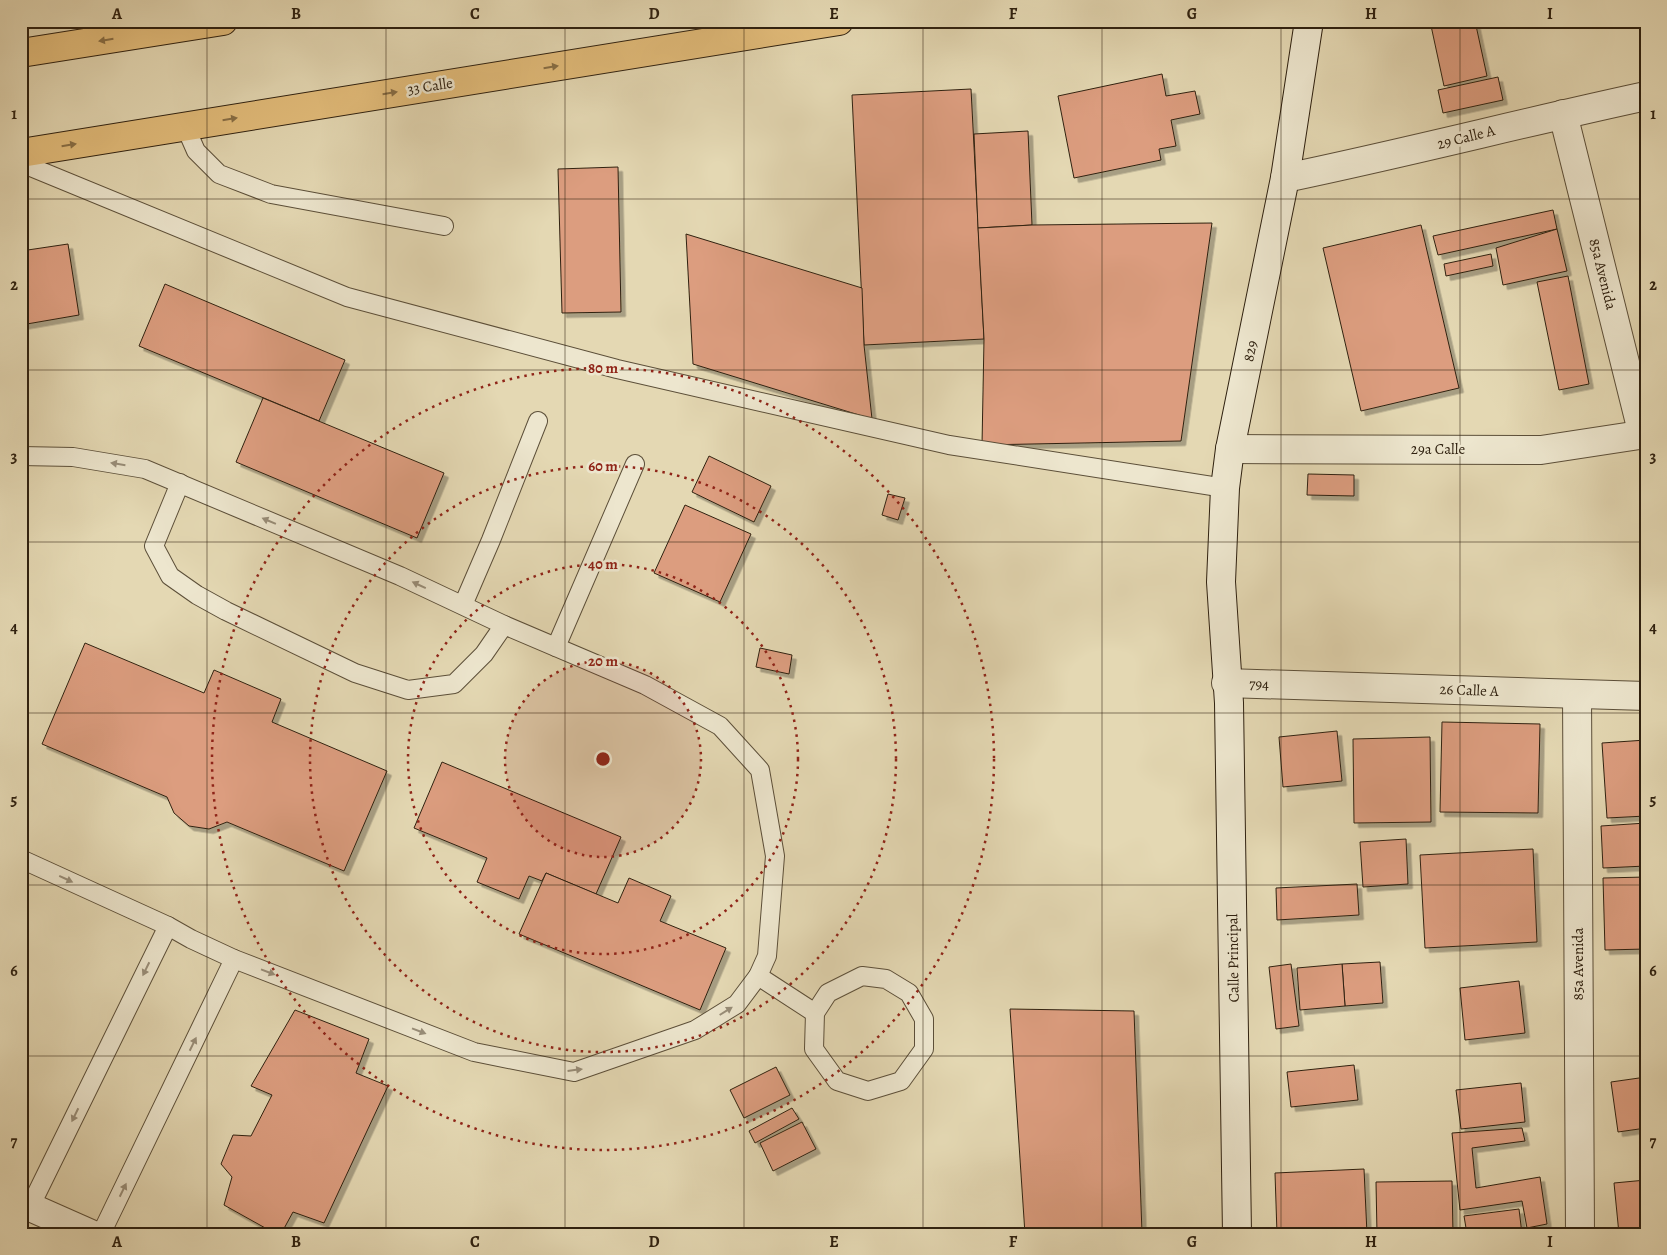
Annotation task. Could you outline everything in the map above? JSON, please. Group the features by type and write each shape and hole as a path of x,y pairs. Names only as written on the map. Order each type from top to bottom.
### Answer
{"main road":[{"path":"21,53 223,21"},
{"name":"33 Calle","path":"21,153 839,21"}],"street":[{"name":"829","path":"1226,683 1221,582 1230,449 1285,178 1309,21"},
{"name":"29 Calle A","path":"1285,178 1646,96"},
{"name":"85a Avenida","path":"1563,114 1644,435"},
{"name":"29a Calle","path":"1230,449 1541,450 1644,435"},
{"name":"794","path":"1226,683 1292,685"},
{"name":"Calle Principal","path":"1226,683 1229,713 1237,1234"},
{"name":"26 Calle A","path":"1292,685 1646,696"},
{"name":"85a Avenida","path":"1577,694 1580,1234"},
{"path":"26,1205 91,1234"}],"lane":[{"path":"185,126 196,151 219,174 228,178 271,194 444,226"},
{"path":"21,163 347,297 617,368 949,445 1226,488"},
{"path":"463,605 492,540 538,421"},
{"path":"21,456 73,457 145,469 382,569 556,648 645,685 720,726 760,770 775,856 768,956 758,976 737,1004 695,1030 574,1072 474,1052 234,959 168,926 21,859"},
{"path":"556,648 635,464"},
{"path":"180,483 154,546 170,576 226,611 355,673 408,690 454,684 484,654 504,625"},
{"path":"26,1205 168,926"},
{"path":"102,1234 234,959"},
{"path":"758,976 815,1012"},
{"path":"862,976 886,979 909,992 924,1019 924,1049 901,1081 868,1091 837,1081 814,1048 815,1012 828,993 862,976"}],"building":[{"path":"1430,21 1475,21 1487,76 1444,86"},
{"path":"1162,74 1166,96 1195,91 1200,114 1171,120 1176,146 1159,149 1161,160 1074,178 1058,96"},
{"path":"1498,77 1503,100 1443,113 1438,90"},
{"path":"971,89 984,339 864,345 852,95"},
{"path":"1028,131 1032,225 978,228 974,134"},
{"path":"618,167 621,312 562,313 558,169"},
{"path":"1553,210 1557,229 1438,255 1433,236"},
{"path":"1212,223 1181,441 982,445 984,339 978,228 1032,225"},
{"path":"1421,225 1459,388 1361,411 1323,248"},
{"path":"1557,229 1567,271 1503,285 1496,248"},
{"path":"686,234 862,288 864,345 872,419 693,364"},
{"path":"68,244 79,315 21,325 21,251"},
{"path":"1491,254 1493,266 1446,276 1444,264"},
{"path":"1646,258 1646,286 1640,259"},
{"path":"1568,276 1589,384 1559,390 1537,282"},
{"path":"165,284 345,360 319,421 139,346"},
{"path":"263,398 444,473 417,538 236,462"},
{"path":"709,456 771,486 754,522 692,492"},
{"path":"1308,474 1354,475 1354,496 1307,495"},
{"path":"888,494 905,498 898,520 882,515"},
{"path":"685,505 751,534 720,602 654,573"},
{"path":"85,643 204,693 214,670 281,699 272,722 387,771 344,871 227,822 209,829 189,826 174,813 167,797 42,744"},
{"path":"760,648 792,655 789,674 756,667"},
{"path":"1442,722 1540,724 1538,813 1440,812"},
{"path":"1337,731 1342,781 1283,787 1279,737"},
{"path":"1430,737 1431,822 1354,823 1353,739"},
{"path":"1646,740 1646,816 1607,818 1602,743"},
{"path":"442,762 621,837 596,894 546,873 542,881 529,876 519,899 477,882 487,858 414,828"},
{"path":"1646,823 1646,866 1603,868 1601,826"},
{"path":"1406,839 1408,884 1363,887 1360,842"},
{"path":"1533,849 1537,942 1425,948 1420,855"},
{"path":"546,873 618,903 629,878 671,896 660,921 726,948 700,1010 519,934"},
{"path":"1646,877 1646,949 1605,950 1603,878"},
{"path":"1357,884 1359,915 1277,920 1276,888"},
{"path":"1380,962 1383,1003 1345,1006 1342,964"},
{"path":"1291,964 1299,1026 1276,1029 1269,967"},
{"path":"1342,964 1345,1006 1300,1010 1297,968"},
{"path":"1519,981 1525,1033 1465,1040 1460,988"},
{"path":"1010,1009 1134,1011 1142,1233 1025,1234"},
{"path":"295,1010 369,1039 356,1073 388,1086 324,1223 293,1212 281,1234 276,1234 224,1205 232,1177 221,1164 233,1135 251,1136 272,1095 251,1086"},
{"path":"1354,1065 1358,1100 1291,1107 1287,1072"},
{"path":"776,1067 790,1095 744,1118 730,1090"},
{"path":"1646,1077 1646,1128 1618,1132 1611,1082"},
{"path":"1521,1083 1525,1122 1461,1129 1456,1090"},
{"path":"792,1108 799,1119 755,1143 749,1131"},
{"path":"802,1122 816,1149 773,1171 760,1143"},
{"path":"1522,1128 1525,1141 1472,1148 1476,1188 1540,1177 1547,1224 1527,1228 1522,1201 1460,1210 1452,1133"},
{"path":"1364,1169 1367,1234 1277,1234 1275,1173"},
{"path":"1646,1180 1646,1234 1619,1234 1614,1183"},
{"path":"1452,1181 1453,1234 1377,1234 1376,1182"},
{"path":"1519,1209 1522,1234 1467,1234 1464,1216"}]}
